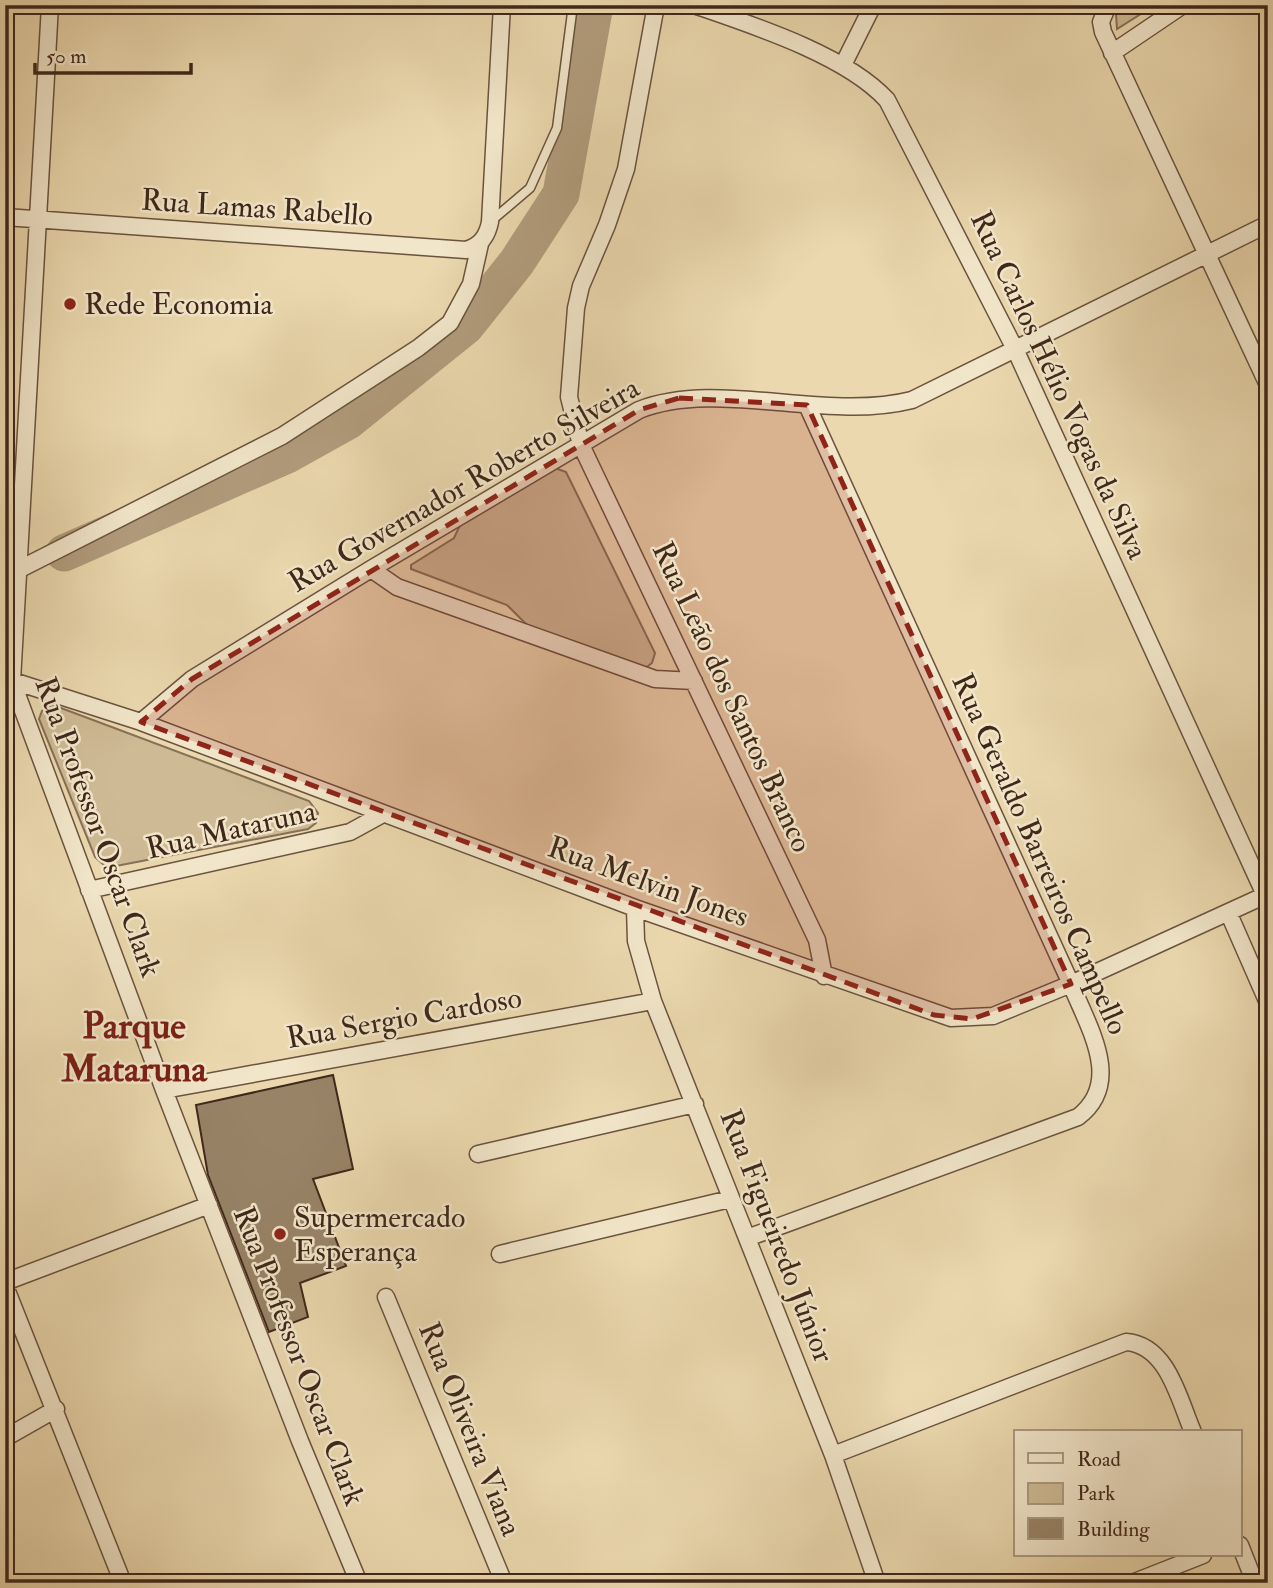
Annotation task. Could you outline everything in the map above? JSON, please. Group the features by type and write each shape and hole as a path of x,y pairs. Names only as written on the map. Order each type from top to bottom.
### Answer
{"street":[{"name":"Rua Professor Oscar Clark","path":"50,5 19,570 9,680 300,1441 359,1583"},
{"path":"19,570 282,436 418,348 450,323 471,284 480,244 490,222 502,5"},
{"name":"Rua Leão dos Santos Branco","path":"656,5 626,169 607,225 581,286 576,308 569,397 581,445 817,940 824,976"},
{"name":"Rua Carlos Hélio Vogas da Silva","path":"694,5 738,12 843,65 865,79 887,100 1015,349 1266,895"},
{"path":"843,65 873,5"},
{"path":"1108,5 1101,22 1112,53 1268,385"},
{"path":"1112,53 1183,5"},
{"name":"Rua Lamas Rabello","path":"5,217 466,250 480,244"},
{"name":"Rua Governador Roberto Silveira","path":"141,722 192,679 370,569 639,410 679,398 886,407 912,400 1268,224"},
{"name":"Rua Geraldo Barreiros Campello","path":"747,1238 1077,1117 1090,1108 1097,1096 1101,1077 1100,1055 1071,984 807,405"},
{"path":"370,569 397,587 655,679 694,681"},
{"name":"Rua Melvin Jones","path":"9,680 141,722 381,815 934,1015 972,1019 993,1016 1229,914 1266,895"},
{"name":"Rua Mataruna","path":"89,890 350,832 381,815"},
{"name":"Rua Figueiredo Júnior","path":"635,908 636,942 653,1001 833,1455 877,1583"},
{"path":"1229,914 1268,1003"},
{"name":"Rua Sergio Cardoso","path":"164,1090 653,1001"},
{"path":"478,1154 695,1104"},
{"path":"500,1254 730,1199"},
{"path":"123,1583 5,1284 209,1205"},
{"name":"Rua Oliveira Viana","path":"386,1297 504,1583"},
{"path":"833,1455 1126,1342 1145,1346 1156,1354 1167,1371 1192,1430"},
{"path":"5,1438 56,1409"},
{"path":"1242,1550 1255,1583"},
{"path":"1132,1583 1200,1556"}],"lane":[{"path":"490,222 530,188 557,128 573,5"}],"highlighted area":[{"path":"679,398 807,405 1071,984 972,1019 934,1015 141,722 192,679 639,410"}],"green space":[{"path":"1121,5 1155,5 1117,29 1116,14"},
{"path":"555,468 566,472 655,653 652,663 644,669 528,626 507,605 411,569 411,565 454,538 461,523"},
{"path":"53,705 309,801 318,813 316,823 308,829 116,866 104,865 95,857 39,719 42,711"}],"building":[{"name":"Supermercado Esperança","path":"333,1075 353,1169 313,1179 346,1266 300,1283 308,1317 269,1332 208,1175 196,1105"}],"waterway":[{"path":"64,553 287,455 348,421 466,326 517,262 561,194 595,5"}],"place":[{"name":"Rede Economia","path":"70,304"},
{"name":"Supermercado Esperança","path":"280,1234"}],"district":[{"name":"Parque Mataruna","path":"134,1048"}]}
